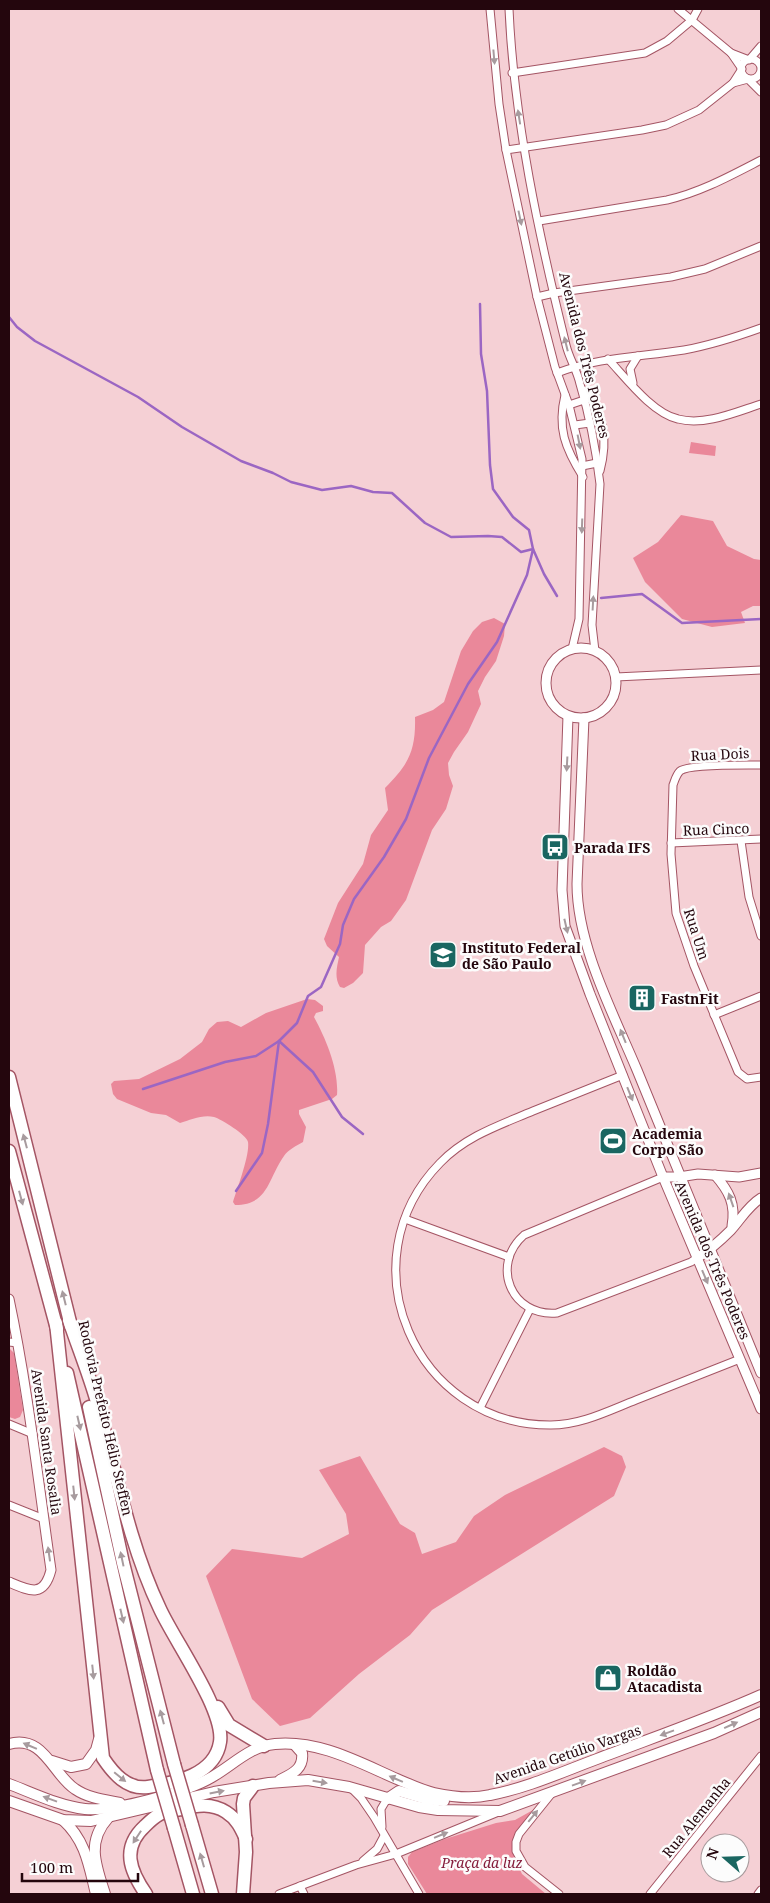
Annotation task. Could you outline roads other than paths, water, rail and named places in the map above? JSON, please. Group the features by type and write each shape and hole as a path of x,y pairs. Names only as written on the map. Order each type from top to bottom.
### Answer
{"highway":[{"name":"Rodovia Prefeito Hélio Steffen","path":"9,1078 69,1320 108,1487 123,1563 174,1764 212,1894"},
{"name":"Rodovia Prefeito Hélio Steffen","path":"9,1151 56,1323 157,1770 193,1894"},
{"path":"56,1323 103,1758 118,1777 128,1783 146,1787 196,1775 212,1760 221,1739 217,1718 207,1694 160,1608 131,1533 96,1401 69,1320"},
{"path":"196,1674 229,1725 264,1746"},
{"path":"242,1894 246,1839 243,1804 244,1798 253,1786"},
{"path":"146,1894 136,1881 132,1870 129,1858 130,1849 134,1837 158,1814 197,1805 211,1805 235,1818 246,1839"}],"main road":[{"path":"740,1705 761,1686"},
{"name":"Avenida Getúlio Vargas","path":"264,1746 294,1744 316,1746 416,1788 434,1793 476,1797 536,1782 740,1705 761,1695"},
{"path":"9,1802 63,1820 91,1821 237,1788 308,1780 349,1787 404,1804 438,1810 500,1811 714,1732 760,1713"},
{"path":"48,1759 72,1768 86,1764 96,1750 100,1735"},
{"path":"9,1744 23,1743 41,1751 73,1788 82,1793 126,1805"},
{"path":"275,1783 298,1770 301,1764 302,1753 294,1744"},
{"path":"9,1784 76,1808 93,1810 126,1805 187,1790 214,1776 245,1755 264,1746"},
{"path":"387,1799 399,1791 426,1799 461,1803 476,1797"},
{"path":"105,1894 94,1854 94,1846 95,1837 108,1818"},
{"path":"63,1820 74,1830 85,1851 96,1894"}],"street":[{"name":"Avenida dos Três Poderes","path":"490,9 499,104 506,150 537,297 557,373 575,426 582,466 579,619 572,649"},
{"name":"Avenida dos Três Poderes","path":"509,9 512,73 524,147 566,347 581,388 598,463 592,625 595,651"},
{"path":"678,9 731,53 742,69 742,73 761,92"},
{"path":"512,73 645,53 668,41 692,20 698,9"},
{"path":"506,150 642,130 666,124 699,110 733,83 744,63 761,46"},
{"path":"731,53 759,63 761,71 758,77 733,83"},
{"path":"539,221 688,195 761,160"},
{"path":"537,297 670,277 705,269 761,246"},
{"path":"557,373 574,366 608,359 705,346 761,328"},
{"path":"634,386 630,372 638,356"},
{"path":"608,359 657,408 678,419 702,420 761,404"},
{"path":"581,388 597,407 602,426 604,446 599,476"},
{"path":"565,395 561,412 564,441 571,458 583,478"},
{"path":"569,404 584,400"},
{"path":"575,426 590,423"},
{"path":"582,466 598,463"},
{"path":"584,648 595,651 608,662 616,677 616,688 612,700 605,709 595,715 584,718 568,716 552,702 546,681 549,670 554,661 572,649 584,648"},
{"path":"616,677 761,670"},
{"name":"Avenida dos Três Poderes","path":"568,716 563,910 571,944 663,1177 761,1409"},
{"name":"Avenida dos Três Poderes","path":"584,718 577,884 580,919 591,957 761,1372"},
{"name":"Rua Dois","path":"680,771 685,768 697,767 761,765"},
{"name":"Rua Um","path":"680,771 673,785 671,843 673,891 679,927 738,1072 747,1079 761,1077"},
{"name":"Rua Cinco","path":"671,843 741,842 761,839"},
{"path":"741,842 749,897 761,936"},
{"path":"714,1015 761,996"},
{"path":"623,1075 481,1133 463,1143 448,1155 430,1174 415,1196 405,1220 398,1245 396,1270 398,1297 404,1322 416,1347 431,1370 451,1389 480,1408 498,1416 525,1423 553,1425 580,1422 740,1359"},
{"path":"761,1173 738,1177 698,1174 663,1177 530,1232 519,1240 509,1257 507,1270 512,1290 519,1301 530,1309 550,1314 563,1312 691,1262 711,1249 741,1216 761,1198"},
{"path":"714,1175 727,1190 732,1200 734,1215 732,1228"},
{"path":"405,1220 509,1257"},
{"name":"Avenida Santa Rosalia","path":"9,1299 13,1342 33,1434 52,1570 44,1587 34,1591 9,1582"},
{"path":"480,1408 530,1309"},
{"path":"9,1424 33,1434"},
{"path":"9,1505 44,1519"},
{"name":"Rua Alemanha","path":"650,1894 761,1756"},
{"path":"349,1787 366,1804 419,1894"},
{"path":"553,1792 519,1834 516,1842 516,1851 525,1867 558,1894"},
{"path":"356,1866 378,1849 384,1836 381,1809 387,1799"},
{"path":"279,1894 356,1866 396,1854 500,1811"},
{"path":"300,1886 304,1894"},
{"path":"758,1894 761,1890"}],"waterway":[{"path":"9,317 17,327 35,341 138,397 182,427 241,461 291,482 322,490 351,486 373,492 392,493 425,523 451,537 502,537 521,552 533,549 529,530 513,517 493,489 490,465 487,391 481,354 480,304"},
{"path":"143,1089 225,1062 256,1056 279,1041 297,1023 308,996 321,987 340,944 343,925 354,899 384,857 406,819 429,758 468,684 497,642 527,575 533,549 544,574 557,596"},
{"path":"601,598 642,594 682,623 761,619"},
{"path":"279,1041 313,1072 342,1117 363,1134"},
{"path":"236,1191 262,1153 268,1124 279,1041"}],"place":[{"name":"Parada IFS","path":"555,847"},
{"name":"Instituto Federal de São Paulo","path":"443,955"},
{"name":"FastnFit","path":"642,998"},
{"name":"Academia Corpo São","path":"613,1141"},
{"name":"Roldão Atacadista","path":"608,1678"}],"park label":[{"name":"Praça da luz","path":"482,1862"}]}
